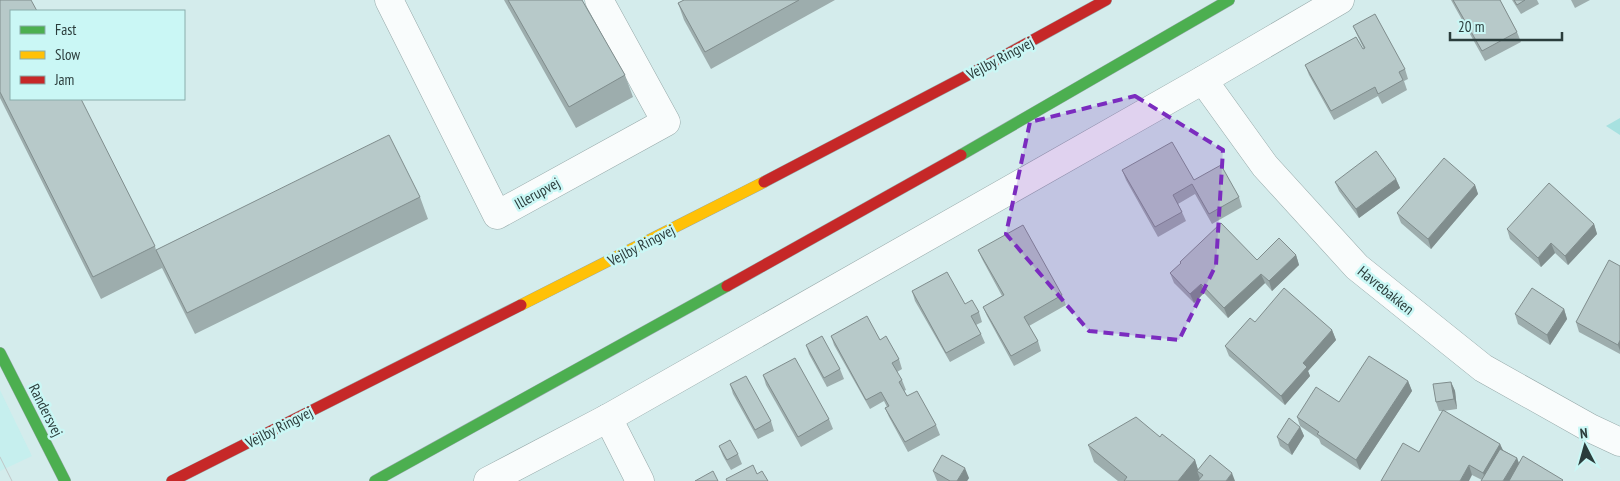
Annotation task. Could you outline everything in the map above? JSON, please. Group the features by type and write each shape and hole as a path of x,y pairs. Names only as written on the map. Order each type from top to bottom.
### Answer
{"main road":[{"name":"Vejlby Ringvej","path":"172,481 760,186 1032,42 1106,0"},
{"path":"375,481 906,188 1228,0"},
{"name":"Randersvej","path":"0,354 65,481"}],"street":[{"name":"Illerupvej","path":"389,0 497,215 666,122 600,0"},
{"path":"488,481 608,418 1204,80 1340,0"},
{"name":"Havrebakken","path":"1204,80 1265,166 1356,266 1483,368 1590,428 1620,442"},
{"path":"608,418 640,481"}],"highlighted area":[{"path":"1135,96 1223,150 1216,265 1179,340 1089,331 1006,234 1030,122"}],"shaded area":[{"path":"1620,118 1620,135 1606,126"},
{"path":"0,390 32,456 0,471"}],"building":[{"path":"0,0 31,0 36,10 10,10 10,100 82,100 155,246 93,277 0,92"},
{"path":"508,0 582,0 625,75 569,107"},
{"path":"684,0 799,0 705,52 678,3"},
{"path":"1453,0 1500,0 1517,32 1482,51"},
{"path":"1514,0 1525,0 1517,5"},
{"path":"1375,14 1405,69 1399,72 1403,80 1378,94 1375,87 1331,111 1305,65 1356,37 1363,49 1365,48 1353,26"},
{"path":"389,135 420,197 187,313 156,250"},
{"path":"1172,142 1194,180 1221,165 1239,197 1209,214 1192,184 1173,195 1182,212 1155,227 1122,170"},
{"path":"1376,151 1396,179 1356,209 1335,182"},
{"path":"1444,158 1475,185 1428,239 1397,213"},
{"path":"1549,183 1594,224 1565,256 1551,243 1538,258 1507,229"},
{"path":"1221,223 1257,260 1279,238 1296,255 1269,281 1261,274 1224,308 1201,284 1190,294 1170,273"},
{"path":"1023,225 1062,295 1024,317 1038,341 1011,356 983,307 1004,295 978,250"},
{"path":"1609,260 1620,266 1620,340 1618,345 1576,322"},
{"path":"947,272 965,304 972,300 979,312 971,316 981,334 946,353 912,291"},
{"path":"1284,288 1332,330 1303,363 1307,367 1281,396 1225,346 1250,318 1255,322"},
{"path":"1532,288 1564,309 1547,335 1515,314"},
{"path":"867,316 880,340 886,336 899,359 892,363 902,380 899,382 907,396 917,391 936,425 905,442 885,408 889,406 881,392 866,400 831,336"},
{"path":"822,336 840,369 824,378 806,345"},
{"path":"1369,356 1408,381 1356,460 1317,434 1319,432 1297,417 1316,387 1339,402"},
{"path":"795,358 829,419 798,437 763,375"},
{"path":"746,376 771,421 755,430 730,384"},
{"path":"1451,382 1454,399 1436,402 1433,384"},
{"path":"1443,410 1500,444 1483,473 1469,465 1460,481 1381,481 1403,443 1419,452"},
{"path":"1136,417 1160,437 1162,434 1195,460 1178,481 1124,481 1127,477 1088,445"},
{"path":"1289,418 1300,427 1288,445 1277,437"},
{"path":"730,440 738,454 727,460 719,446"},
{"path":"1500,449 1517,458 1503,481 1481,481"},
{"path":"942,455 965,468 957,481 950,481 933,471"},
{"path":"1210,455 1232,473 1226,481 1198,481 1203,475 1197,471"},
{"path":"1523,456 1563,480 1509,481"},
{"path":"753,465 757,474 762,471 768,481 727,481 726,479"},
{"path":"713,471 718,481 695,481"}],"tram line":[{"path":"0,457 12,481"}],"traffic: fast":[{"path":"961,155 1229,0"},
{"path":"375,481 727,286"},
{"path":"0,353 65,481"}],"traffic: slow":[{"path":"521,305 764,182"}],"traffic: jam":[{"path":"764,182 991,63 1106,0"},
{"path":"727,286 961,155"},
{"path":"172,481 521,305"}]}
